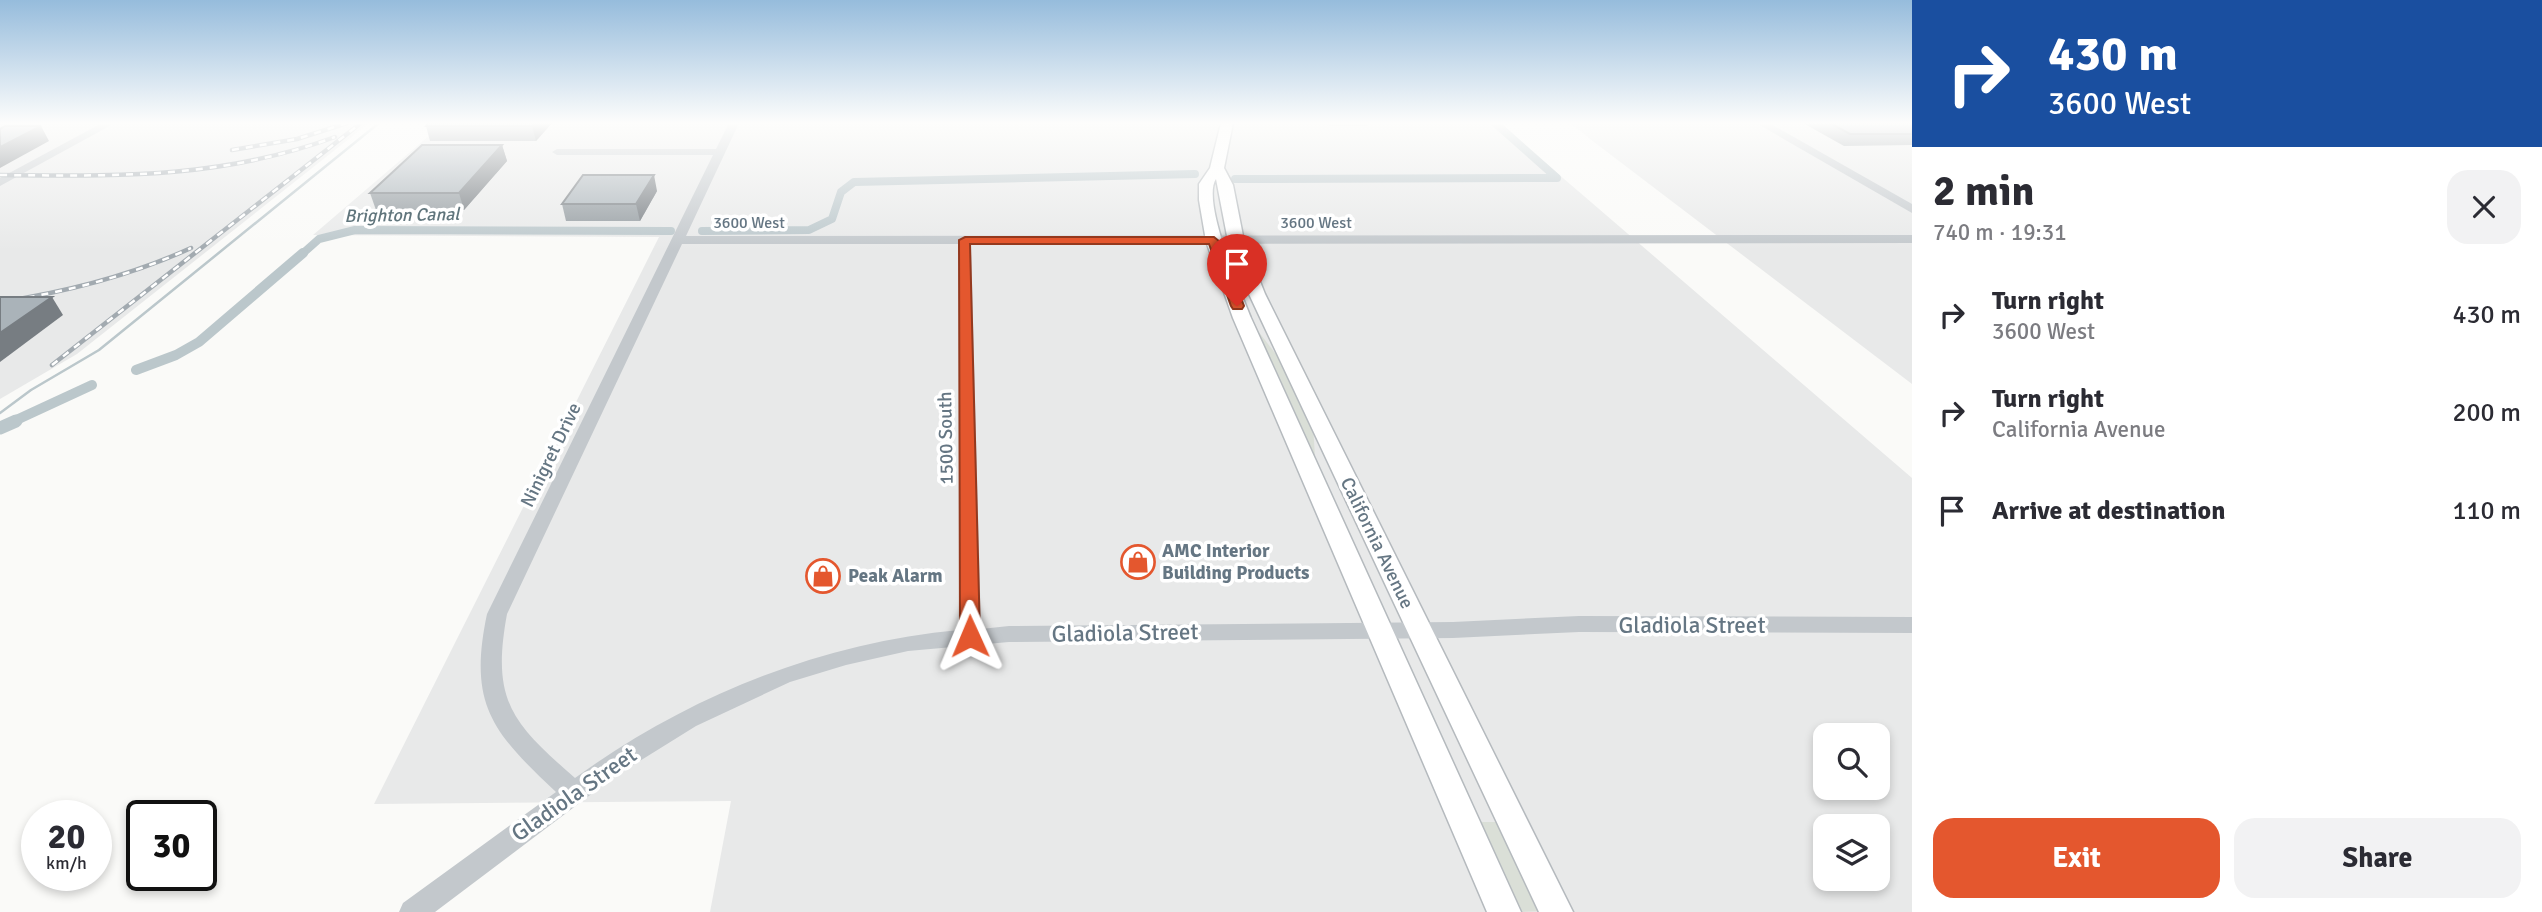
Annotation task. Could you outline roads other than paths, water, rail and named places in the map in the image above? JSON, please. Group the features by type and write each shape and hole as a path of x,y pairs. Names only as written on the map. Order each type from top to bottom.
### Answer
{"main road":[{"name":"California Avenue","path":"1217,168 1206,187 1214,241 1242,318 1504,912"},
{"name":"California Avenue","path":"1217,168 1226,185 1236,241 1268,318 1556,912"},
{"path":"1242,318 1268,318"},
{"path":"1309,468 1341,468"}],"street":[{"path":"0,183 32,166"},
{"name":"Ninigret Drive","path":"573,792 506,726 492,693 488,674 489,652 498,614 714,166"},
{"path":"1836,166 1912,209"},
{"name":"3600 West","path":"678,240 1912,239"},
{"name":"1500 South","path":"965,240 970,636"},
{"name":"Gladiola Street","path":"413,912 573,792 664,732 765,683 877,649 970,636 1381,631 1579,624 1912,625"}],"waterway":[{"path":"0,413 31,390 99,350 327,166"},
{"name":"Brighton Canal","path":"1235,179 1557,178 1543,166"},
{"name":"Brighton Canal","path":"702,231 809,230 832,219 841,192 854,182 1195,174"},
{"name":"Brighton Canal","path":"301,255 319,239 355,230 671,231"},
{"name":"Brighton Canal","path":"136,370 176,355 199,342 303,253"},
{"name":"Brighton Canal","path":"12,422 92,385"},
{"name":"Brighton Canal","path":"0,428 16,421"}],"railway":[{"path":"0,175 128,174 224,166"},
{"path":"52,365 307,166"},
{"path":"0,302 97,282 145,267 191,248"}],"place":[{"name":"AMC Interior Building Products","path":"1138,562"},
{"name":"Peak Alarm","path":"823,576"}]}
